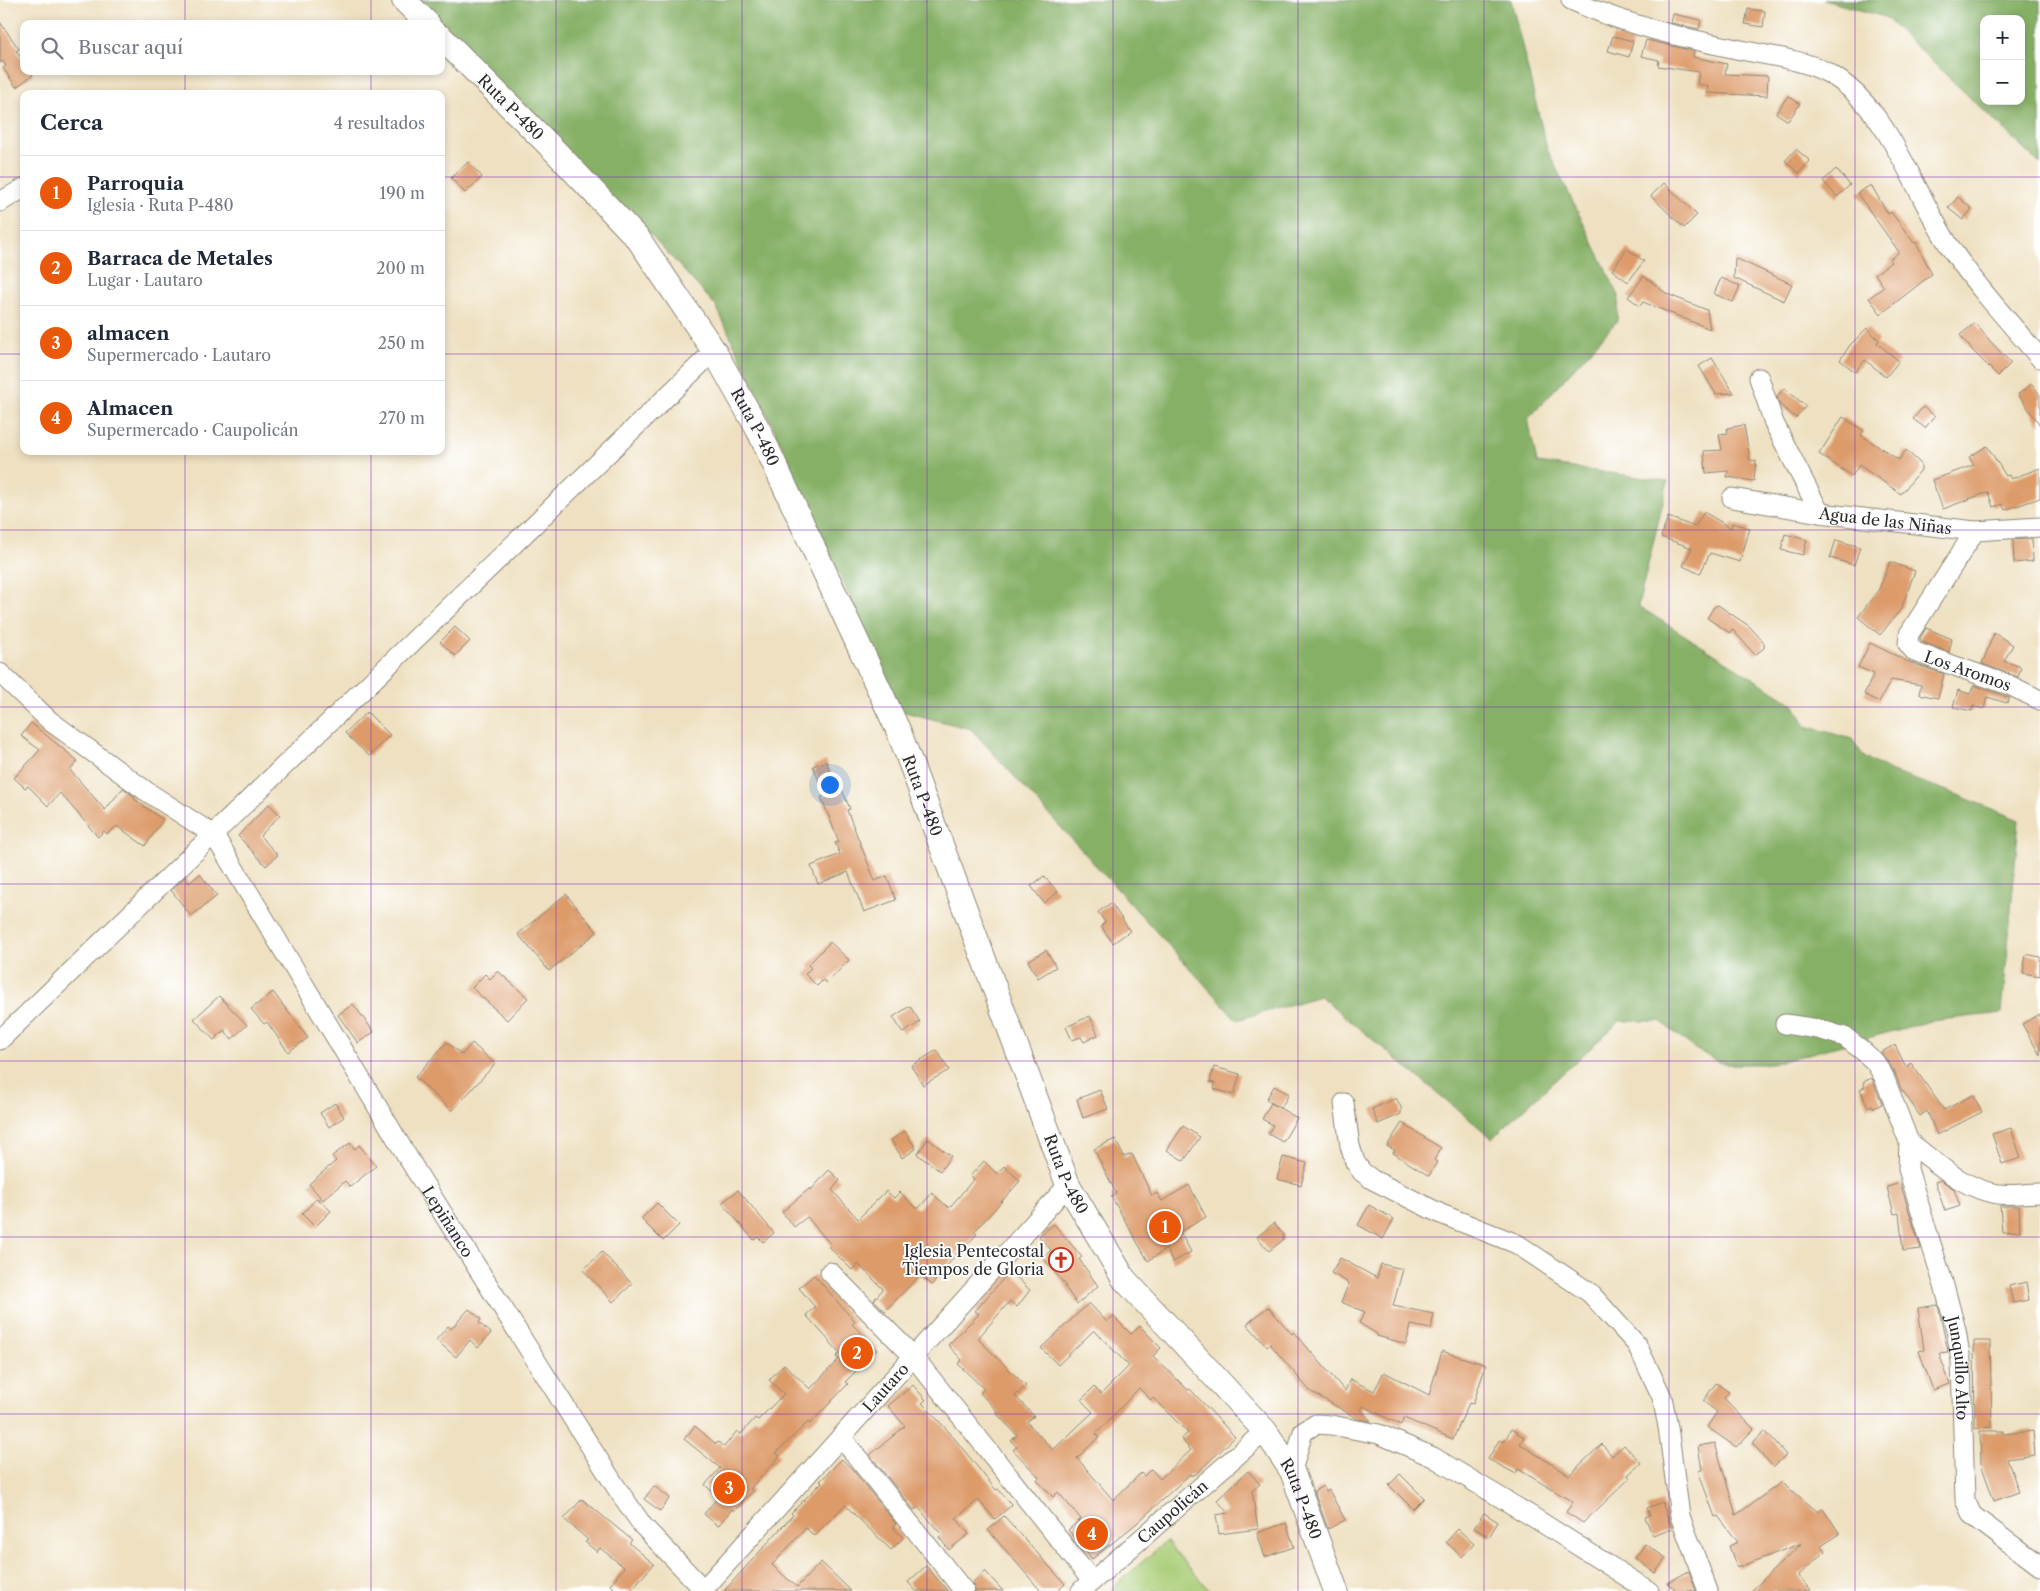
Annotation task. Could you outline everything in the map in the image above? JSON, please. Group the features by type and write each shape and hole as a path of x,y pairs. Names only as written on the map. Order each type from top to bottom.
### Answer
{"street":[{"path":"404,0 424,20"},
{"path":"1571,0 1606,15 1639,25 1721,46 1804,64 1827,73 1842,82 1856,93 1875,115 1952,251 2040,358"},
{"name":"Ruta P-480","path":"445,41 556,152 639,240 714,352 759,431 899,732 1068,1186 1124,1279 1265,1431 1292,1471 1336,1591"},
{"path":"0,202 20,190"},
{"path":"0,1040 714,352"},
{"path":"1759,378 1774,423 1820,513"},
{"name":"Agua de las Niñas","path":"1732,498 1820,513 1975,531 2040,527"},
{"name":"Los Aromos","path":"1975,531 1909,634 1908,644 1915,652 2009,685 2040,700"},
{"path":"0,673 50,721 146,791 214,835"},
{"name":"Lepiñanco","path":"214,835 416,1172 616,1487 643,1526 704,1590"},
{"name":"Junquillo Alto","path":"1785,1024 1818,1029 1845,1037 1875,1062 1884,1077 1909,1142 1908,1170 1956,1330 1960,1361 1965,1500 1972,1516 2040,1566"},
{"path":"1344,1103 1350,1146 1355,1162 1362,1172 1373,1180 1442,1214 1517,1244 1590,1293 1637,1345 1662,1397 1680,1516 1708,1591"},
{"path":"1909,1142 1957,1178 1980,1190 2000,1194 2040,1193"},
{"name":"Lautaro","path":"704,1590 1068,1186"},
{"path":"830,1272 913,1356 1087,1586"},
{"path":"1292,1471 1302,1432 1316,1424 1332,1425 1379,1434 1434,1457 1533,1516 1649,1591"},
{"name":"Caupolicán","path":"1087,1586 1265,1431"},
{"path":"841,1437 964,1591"}],"green space":[{"path":"400,0 1511,0 1547,149 1619,296 1617,321 1528,419 1537,463 1668,481 1638,606 1794,704 1806,726 1852,739 1864,757 1892,772 1948,791 2019,820 2002,1013 1931,1021 1771,1064 1723,1064 1695,1049 1660,1021 1620,1021 1492,1138 1320,996 1237,1020 971,729 901,711 769,418 716,306 642,225 445,42 445,20 422,20"},
{"path":"1824,0 2040,0 2040,164 1885,17"},
{"path":"1166,1541 1210,1591 1109,1591"}],"building":[{"path":"1748,9 1765,11 1763,27 1745,24"},
{"path":"1673,14 1701,20 1699,29 1671,23"},
{"path":"0,22 19,49 16,51 20,56 20,75 33,75 16,87 3,68 6,66 3,61 0,63"},
{"path":"1613,36 1633,41 1629,57 1608,51"},
{"path":"1646,40 1694,51 1693,57 1727,64 1725,74 1768,76 1767,96 1707,93 1708,86 1697,84 1699,72 1658,66 1659,60 1641,56"},
{"path":"1788,96 1800,104 1788,121 1776,113"},
{"path":"1796,149 1810,161 1799,173 1785,161"},
{"path":"468,162 482,177 465,193 451,178"},
{"path":"1836,169 1850,185 1837,197 1823,181"},
{"path":"1664,183 1697,215 1684,228 1651,196"},
{"path":"1871,185 1888,214 1891,212 1914,243 1916,242 1932,274 1881,314 1869,298 1884,287 1875,274 1891,262 1889,260 1899,252 1857,193"},
{"path":"1958,197 1972,209 1963,220 1948,208"},
{"path":"1627,249 1644,261 1628,282 1612,270"},
{"path":"1735,258 1792,284 1784,301 1734,278"},
{"path":"1644,276 1667,294 1707,310 1710,329 1643,302 1640,306 1628,297"},
{"path":"1721,278 1740,286 1733,302 1714,294"},
{"path":"1975,323 2011,363 1998,376 1960,335"},
{"path":"1867,328 1879,340 1877,343 1899,361 1886,377 1865,360 1855,372 1840,360 1850,345"},
{"path":"1712,358 1734,393 1716,394 1699,366"},
{"path":"2032,384 2040,395 2040,425 2018,394"},
{"path":"1784,388 1806,406 1796,418 1780,405 1777,397"},
{"path":"1923,407 1935,416 1925,428 1913,419"},
{"path":"1843,417 1864,431 1861,435 1899,460 1906,450 1921,464 1921,470 1901,494 1859,465 1852,476 1819,454"},
{"path":"1744,425 1750,460 1756,461 1754,481 1727,477 1728,471 1706,473 1704,451 1722,450 1719,434 1728,433 1727,428"},
{"path":"1987,446 2006,476 2009,475 2011,479 2040,468 2040,498 2005,510 2002,504 1993,507 1988,492 1943,509 1932,480 1974,465 1969,457"},
{"path":"1704,512 1731,528 1732,523 1750,528 1740,562 1710,553 1700,574 1683,566 1692,548 1661,537 1668,517 1695,527"},
{"path":"1785,534 1807,540 1803,555 1781,550"},
{"path":"2032,539 2033,561 2014,563 2013,540"},
{"path":"1836,540 1860,547 1854,565 1830,558"},
{"path":"1890,562 1915,571 1901,609 1880,635 1858,617 1879,589"},
{"path":"1718,605 1749,626 1764,642 1764,648 1755,655 1732,629 1730,633 1707,618 1714,607"},
{"path":"455,627 470,641 455,656 440,642"},
{"path":"1926,628 1952,639 1949,652 1922,642 1920,638"},
{"path":"1994,633 2013,645 2004,661 2021,667 2018,677 1982,664"},
{"path":"1870,643 1911,663 1944,674 1938,698 1919,694 1921,685 1891,680 1879,702 1864,694 1874,674 1858,667"},
{"path":"1974,685 2010,698 2007,703 1987,697 1984,709 1973,706 1972,711 1953,707 1958,690 1970,694"},
{"path":"367,712 390,735 369,756 345,733"},
{"path":"31,723 78,761 70,770 105,810 123,788 135,797 134,799 163,820 145,846 117,826 107,834 104,831 98,837 60,793 48,806 28,786 25,788 14,778 40,750 21,736"},
{"path":"826,761 837,789 841,787 850,809 847,810 875,881 887,876 896,900 864,912 848,872 818,884 811,866 840,854 835,843 839,842 821,797 825,796 813,766"},
{"path":"269,804 280,815 260,836 278,855 266,866 238,836"},
{"path":"200,874 217,896 191,916 171,890 185,877 189,883"},
{"path":"1044,876 1058,892 1044,903 1031,886"},
{"path":"566,894 597,932 549,971 518,934"},
{"path":"1111,903 1130,931 1113,943 1101,926 1105,922 1098,912"},
{"path":"830,942 849,960 827,983 823,980 817,986 805,974 811,968 808,965"},
{"path":"1046,950 1056,967 1038,978 1028,961"},
{"path":"2026,954 2040,957 2040,976 2023,973"},
{"path":"498,971 528,998 507,1020 472,988 485,974 490,979"},
{"path":"273,992 308,1038 288,1052 267,1022 264,1024 251,1009"},
{"path":"219,996 247,1025 232,1039 224,1030 214,1040 194,1019"},
{"path":"353,1004 374,1032 358,1043 338,1015"},
{"path":"910,1006 920,1022 903,1033 893,1017"},
{"path":"2040,1014 2040,1055 2022,1024"},
{"path":"1090,1016 1098,1035 1084,1042 1081,1037 1072,1040 1066,1027"},
{"path":"447,1042 462,1055 472,1043 495,1064 452,1111 415,1077"},
{"path":"1895,1045 1906,1067 1911,1063 1944,1110 1973,1095 1982,1112 1937,1135 1927,1111 1920,1116 1902,1091 1894,1071 1881,1052"},
{"path":"937,1050 949,1070 923,1085 911,1066"},
{"path":"1214,1067 1240,1074 1234,1095 1214,1089 1215,1083 1210,1082"},
{"path":"1872,1078 1882,1104 1874,1108 1872,1105 1868,1107 1860,1089 1865,1087 1863,1082"},
{"path":"1274,1086 1289,1094 1281,1108 1266,1100"},
{"path":"1100,1090 1108,1109 1083,1118 1077,1099"},
{"path":"1396,1098 1401,1107 1401,1114 1378,1124 1372,1109"},
{"path":"335,1103 344,1117 329,1127 320,1113"},
{"path":"1271,1103 1297,1118 1283,1142 1268,1134 1273,1125 1262,1119"},
{"path":"1402,1123 1441,1148 1434,1160 1437,1162 1429,1176 1393,1153 1395,1150 1387,1146"},
{"path":"1183,1126 1200,1137 1184,1161 1167,1150"},
{"path":"2011,1128 2021,1158 2002,1164 1992,1134"},
{"path":"905,1131 916,1149 902,1158 891,1140"},
{"path":"928,1139 951,1156 940,1171 917,1154"},
{"path":"1115,1139 1124,1157 1132,1154 1152,1196 1157,1193 1162,1201 1189,1185 1206,1217 1180,1232 1191,1252 1173,1262 1166,1249 1148,1261 1111,1196 1116,1193 1094,1149"},
{"path":"350,1143 355,1149 359,1145 376,1166 350,1187 345,1181 323,1200 309,1184 336,1161 332,1156"},
{"path":"1283,1157 1307,1163 1301,1185 1277,1179"},
{"path":"984,1161 997,1174 1004,1166 1020,1181 974,1232 977,1234 966,1246 964,1244 932,1285 920,1275 885,1311 874,1300 883,1289 858,1264 852,1270 829,1247 831,1245 807,1217 794,1227 782,1212 810,1188 811,1190 829,1170 840,1180 832,1190 858,1219 886,1191 894,1198 900,1192 916,1208 919,1208 932,1193 949,1208 974,1179 970,1176"},
{"path":"1941,1180 1954,1189 1960,1206 1945,1211 1935,1182"},
{"path":"1900,1183 1921,1249 1903,1251 1899,1213 1894,1214 1887,1187"},
{"path":"738,1190 774,1233 763,1242 758,1237 754,1240 722,1203"},
{"path":"317,1198 331,1211 315,1227 302,1214"},
{"path":"657,1203 679,1225 663,1241 641,1219"},
{"path":"1369,1205 1394,1219 1383,1239 1358,1225"},
{"path":"2000,1206 2019,1206 2020,1231 2002,1232"},
{"path":"1274,1223 1283,1234 1283,1240 1269,1251 1257,1237"},
{"path":"1054,1224 1082,1257 1079,1259 1098,1286 1077,1304 1066,1286 1043,1258 1051,1250 1039,1236"},
{"path":"602,1252 632,1284 613,1302 583,1270"},
{"path":"1340,1258 1377,1278 1381,1264 1403,1269 1393,1306 1434,1314 1431,1329 1411,1325 1406,1344 1377,1336 1377,1334 1359,1323 1365,1312 1341,1302 1349,1283 1331,1273"},
{"path":"1010,1271 1030,1290 1017,1307 1010,1301 979,1337 979,1340 1026,1386 1015,1396 1034,1416 1027,1422 1053,1450 1093,1412 1081,1400 1094,1387 1101,1394 1129,1366 1094,1330 1058,1365 1041,1348 1089,1303 1107,1322 1113,1316 1131,1334 1140,1326 1161,1348 1153,1356 1188,1390 1190,1389 1235,1437 1195,1475 1191,1476 1190,1474 1136,1524 1092,1559 1068,1530 1081,1519 1058,1492 1053,1497 1037,1480 1039,1477 1013,1450 1017,1447 1011,1441 1017,1435 980,1393 984,1389 958,1364 962,1360 948,1345 979,1314 975,1311","holes":["1139,1388 1151,1400 1153,1398 1188,1433 1181,1439 1191,1450 1160,1479 1151,1469 1144,1476 1141,1473 1113,1500 1077,1458 1099,1437 1096,1434"]},
{"path":"814,1275 855,1322 852,1324 877,1350 845,1382 848,1384 810,1424 808,1422 776,1453 780,1456 750,1489 753,1491 734,1511 732,1509 718,1526 704,1514 718,1497 705,1485 720,1468 684,1439 695,1426 716,1444 718,1442 724,1447 737,1431 741,1434 755,1418 758,1420 784,1394 769,1380 784,1364 810,1389 839,1359 836,1357 840,1353 806,1315 815,1307 799,1288"},
{"path":"2026,1282 2029,1300 2013,1303 2009,1286"},
{"path":"1938,1305 1948,1352 1939,1353 1950,1384 1933,1390 1919,1351 1924,1350 1918,1308"},
{"path":"1268,1307 1292,1334 1294,1332 1345,1391 1350,1379 1374,1391 1384,1372 1429,1395 1442,1351 1486,1365 1473,1404 1469,1403 1453,1439 1404,1418 1401,1425 1363,1406 1361,1410 1371,1421 1358,1419 1310,1391 1270,1344 1267,1347 1247,1324"},
{"path":"469,1309 481,1319 479,1323 491,1333 478,1348 470,1340 456,1357 436,1340 448,1326 451,1329"},
{"path":"1974,1341 1990,1341 1992,1427 1975,1428"},
{"path":"1716,1383 1729,1392 1724,1398 1754,1429 1736,1447 1707,1427 1717,1412 1703,1401"},
{"path":"913,1385 926,1400 922,1403 950,1433 996,1490 998,1489 1012,1505 995,1519 978,1500 956,1518 969,1534 949,1550 939,1537 942,1535 918,1507 914,1510 870,1455 905,1426 888,1406"},
{"path":"1511,1429 1524,1437 1520,1444 1569,1475 1602,1444 1612,1456 1624,1445 1641,1463 1628,1475 1630,1478 1583,1523 1566,1512 1573,1502 1518,1469 1516,1474 1488,1459 1499,1440 1504,1442"},
{"path":"1765,1431 1786,1455 1773,1467 1752,1443"},
{"path":"1980,1431 2004,1431 2004,1434 2033,1431 2035,1455 2007,1459 2019,1492 1994,1501 1981,1464"},
{"path":"1715,1443 1736,1515 1782,1482 1818,1512 1823,1508 1840,1534 1821,1546 1825,1551 1798,1576 1811,1591 1751,1591 1802,1543 1737,1568 1729,1546 1738,1542 1718,1516 1715,1517 1698,1471 1702,1470 1698,1446"},
{"path":"842,1459 896,1524 893,1527 903,1538 891,1550 845,1505 814,1536 806,1528 772,1565 797,1587 821,1562 851,1591 724,1591 793,1515 791,1513"},
{"path":"1248,1471 1260,1484 1252,1491 1258,1529 1219,1534 1216,1515 1228,1513 1217,1500"},
{"path":"1400,1474 1424,1498 1413,1509 1389,1485"},
{"path":"654,1486 670,1498 660,1511 644,1499"},
{"path":"1323,1486 1326,1492 1329,1490 1345,1520 1328,1529 1314,1491"},
{"path":"582,1499 632,1540 629,1543 654,1564 630,1591 618,1591 610,1585 624,1567 600,1548 597,1552 585,1542 588,1540 564,1519"},
{"path":"1662,1502 1672,1529 1653,1536 1645,1517 1650,1515 1647,1508"},
{"path":"1484,1513 1498,1522 1489,1537 1474,1528"},
{"path":"1004,1516 1065,1584 1057,1591 1041,1591 988,1530"},
{"path":"1286,1523 1294,1547 1265,1557 1257,1533"},
{"path":"1458,1529 1474,1544 1462,1557 1446,1542"},
{"path":"1645,1544 1666,1558 1655,1573 1635,1558"},
{"path":"926,1566 948,1591 916,1591 908,1582"},
{"path":"985,1571 1003,1591 975,1591 972,1583"},
{"path":"1689,1571 1696,1591 1678,1591 1667,1583"}],"place":[{"name":"Parroquia","path":"1165,1227"},
{"name":"Iglesia Pentecostal Tiempos de Gloria","path":"1061,1260"},
{"name":"Barraca de Metales","path":"857,1353"},
{"name":"almacen","path":"729,1488"},
{"name":"Almacen","path":"1092,1534"}]}
